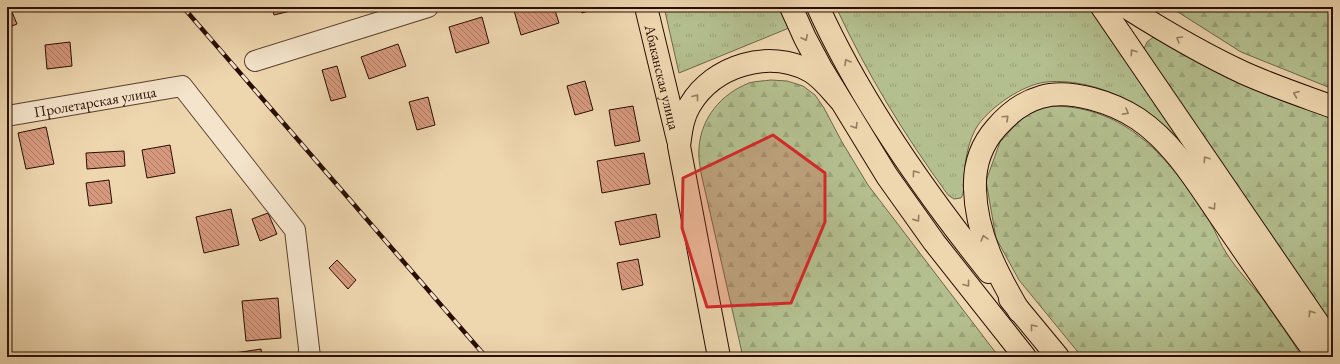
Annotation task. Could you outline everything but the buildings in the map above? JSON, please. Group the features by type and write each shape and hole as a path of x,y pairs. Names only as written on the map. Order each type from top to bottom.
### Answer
{"main road":[{"name":"Абаканская улица","path":"646,7 679,146 719,357"},
{"path":"790,7 805,38 839,99 887,176 934,242 1025,357"},
{"path":"818,7 827,27 862,89 908,164 955,230 1019,311 1058,357"},
{"path":"1102,7 1333,345"},
{"path":"1126,7 1184,42 1244,73 1333,107"},
{"path":"679,146 682,125 689,106 699,93 723,73 752,62 783,62 799,66 812,72 839,99"},
{"path":"1019,311 1002,282 984,240 976,205 976,171 979,156 994,131 1003,120 1028,102 1042,96 1057,94 1071,95 1105,103 1120,109 1137,118 1163,140 1208,199 1318,357"}],"street":[{"path":"255,62 428,7"},
{"name":"Пролетарская улица","path":"7,116 182,86 295,230 310,357"}],"highlighted area":[{"path":"773,135 825,173 825,222 791,303 707,307 682,228 683,178"}],"green space":[{"path":"664,7 780,7 789,28 679,73"},
{"path":"836,7 1088,7 1184,138 1177,142 1131,103 1112,93 1078,83 1056,81 1037,84 1027,87 999,104 978,125 972,137 968,151 965,165 963,193 961,198 954,199 948,195 932,173 902,127 874,80"},
{"path":"1170,7 1333,7 1333,89 1241,52"},
{"path":"1156,35 1333,113 1333,327 1143,51 1147,42"},
{"path":"771,80 787,81 803,86 815,95 868,185 999,357 743,357 701,173 699,148 708,117 721,100 749,83"},
{"path":"1058,106 1085,110 1108,118 1129,129 1148,143 1165,160 1196,200 1231,260 1263,299 1302,357 1082,357 1019,280 996,238 986,181 1000,142 1021,119 1045,107"}],"railway":[{"path":"183,7 486,357"}]}
